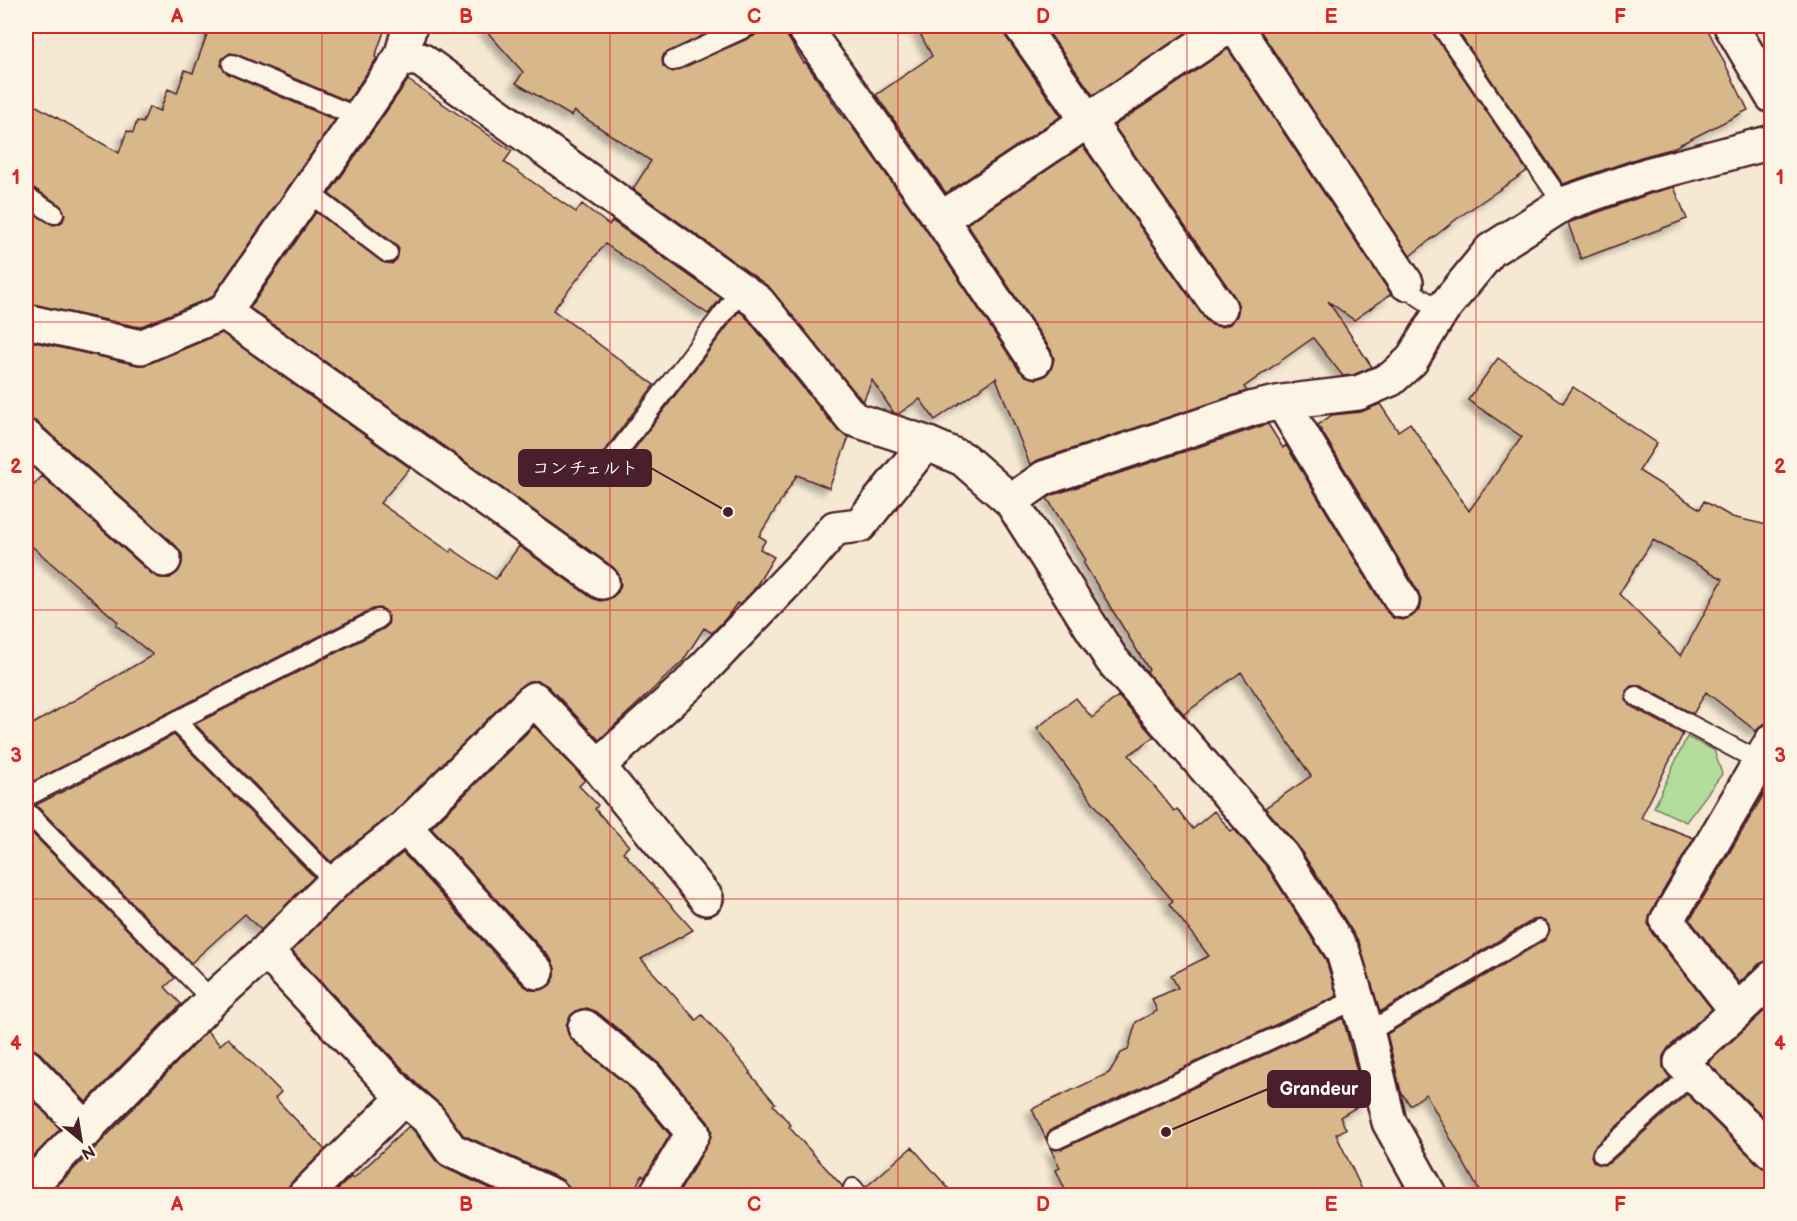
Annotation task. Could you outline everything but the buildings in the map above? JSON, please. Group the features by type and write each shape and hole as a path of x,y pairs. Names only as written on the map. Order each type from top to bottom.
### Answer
{"street":[{"path":"26,321 141,346 224,312 401,57 410,26"},
{"path":"803,26 941,219 1035,360"},
{"path":"1021,26 1220,308"},
{"path":"941,219 1229,26"},
{"path":"1234,26 1406,283"},
{"path":"1731,26 1772,96"},
{"path":"401,57 421,60 759,302 853,418 926,443 963,459 1011,501 1112,660 1282,856 1343,952 1367,1033 1389,1122 1430,1196"},
{"path":"1011,501 1044,478 1254,408 1282,402 1358,393 1391,379 1411,361 1442,310 1491,250 1563,204 1647,175 1772,142"},
{"path":"224,312 602,582"},
{"path":"1282,402 1402,601"},
{"path":"26,437 164,560"},
{"path":"598,766 688,685 807,561 835,528 860,525 926,443"},
{"path":"26,1190 212,1000 266,951 335,882 405,827 534,699 598,766 705,898"},
{"path":"1737,1011 1667,921 1765,751"},
{"path":"405,827 537,972"},
{"path":"266,951 404,1098 429,1119 451,1150 554,1196"},
{"path":"1772,978 1681,1062 1772,1152"},
{"path":"585,1027 646,1077 693,1133 655,1196"},
{"path":"26,1066 87,1130"},
{"path":"304,1196 404,1098"}],"lane":[{"path":"673,61 749,26"},
{"path":"1441,26 1563,204"},
{"path":"232,64 360,118"},
{"path":"308,192 388,253"},
{"path":"26,196 54,214"},
{"path":"1406,283 1412,292 1442,310"},
{"path":"608,465 741,290"},
{"path":"26,796 378,619"},
{"path":"1636,696 1765,751"},
{"path":"176,721 335,882"},
{"path":"26,811 212,1000"},
{"path":"1367,1033 1539,930"},
{"path":"1057,1139 1357,999"},
{"path":"1602,1155 1693,1073"}],"green space":[{"path":"1687,737 1714,750 1722,774 1686,822 1654,807"}],"place":[{"name":"コンチェルト","path":"728,512"},
{"name":"Grandeur","path":"1166,1132"}]}
